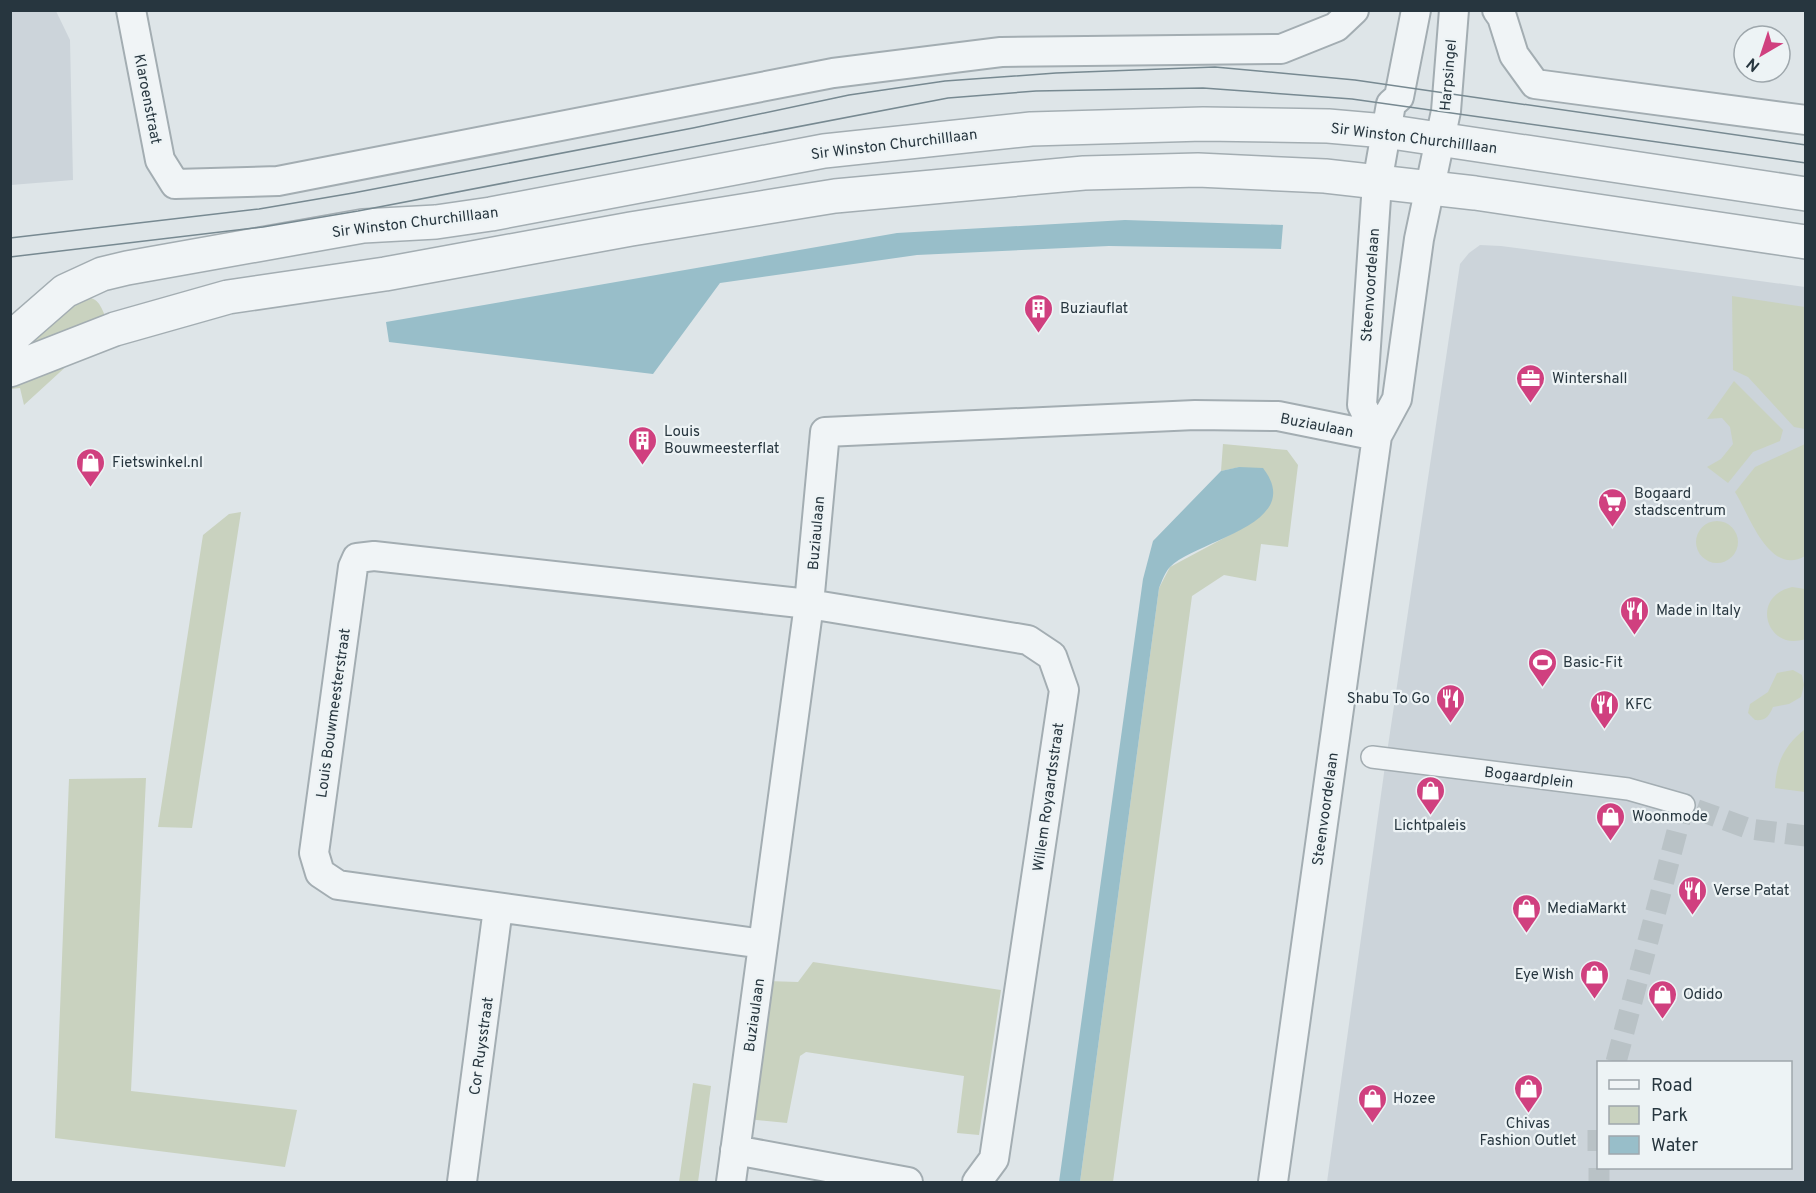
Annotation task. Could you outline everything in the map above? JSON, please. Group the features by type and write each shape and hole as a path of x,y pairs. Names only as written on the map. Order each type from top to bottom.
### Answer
{"street":[{"name":"Klaroenstraat","path":"130,10 160,160 175,184 278,181 833,73 1001,52 1281,49 1336,27 1354,10"},
{"path":"1385,131 1391,104 1399,97 1416,10"},
{"name":"Harpsingel","path":"1441,140 1454,10"},
{"path":"1497,10 1502,17 1514,55 1535,84 1806,120"},
{"name":"Sir Winston Churchilllaan","path":"10,339 65,291 102,274 127,268 363,226 436,222 491,214 824,151 1031,129 1203,124 1328,126 1385,131 1806,194"},
{"name":"Steenvoordelaan","path":"1377,436 1362,405 1377,183 1385,131"},
{"name":"Steenvoordelaan","path":"1273,1182 1377,436 1397,399 1417,250 1441,140"},
{"path":"10,370 115,329 228,297 384,274 631,229 835,196 1084,173 1198,170 1309,174 1430,188 1806,242"},
{"name":"Buziaulaan","path":"730,1182 809,604 825,432 1218,416 1278,416 1377,436"},
{"name":"Louis Bouwmeesterstraat","path":"763,944 338,885 320,873 314,853 353,567 357,558 374,556 809,604"},
{"name":"Willem Royaardsstraat","path":"809,604 1028,640 1052,656 1064,690 994,1159 977,1182"},
{"name":"Bogaardplein","path":"1372,757 1628,789 1684,805"},
{"name":"Cor Ruysstraat","path":"462,1182 498,908"},
{"path":"735,1150 908,1182"}],"shaded area":[{"path":"11,10 56,11 70,40 73,180 11,185"},
{"name":"Bogaard stadscentrum","path":"1480,245 1501,246 1805,287 1805,1182 1327,1182 1385,766 1460,264"}],"green space":[{"path":"1732,296 1805,307 1805,429 1794,427 1748,377 1733,370"},
{"path":"85,297 98,303 109,323 11,353 77,301"},
{"path":"71,362 24,405 20,388 11,389 11,380"},
{"path":"1734,381 1783,430 1780,441 1753,452 1728,483 1707,467 1721,459 1733,444 1730,427 1722,418 1707,419"},
{"path":"1223,444 1287,450 1298,465 1288,547 1261,544 1256,581 1224,575 1192,596 1113,1182 1080,1182 1159,588 1170,567 1239,530 1240,467 1221,471"},
{"path":"1805,444 1805,556 1792,560 1781,558 1771,551 1754,527 1735,492 1755,467"},
{"path":"241,512 192,828 158,827 203,535 229,514"},
{"path":"1717,521 1732,527 1738,542 1732,557 1717,563 1702,557 1696,542 1702,527"},
{"path":"1792,587 1805,589 1805,639 1792,641 1781,638 1773,631 1768,622 1767,611 1771,601 1779,593"},
{"path":"1793,670 1802,675 1804,685 1801,697 1789,704 1773,707 1767,717 1755,720 1748,713 1750,704 1768,692 1777,673"},
{"path":"1805,729 1805,792 1775,788 1777,770 1783,755 1792,741"},
{"path":"146,778 131,1091 297,1110 285,1167 55,1138 69,779"},
{"path":"813,962 1001,990 979,1135 957,1133 964,1076 806,1052 800,1056 787,1123 747,1119 767,981 798,982"},
{"path":"693,1083 711,1086 698,1182 679,1182"}],"water":[{"path":"1125,220 1283,225 1281,249 1109,246 917,255 720,283 653,374 389,342 386,322 897,233"},
{"path":"1239,467 1263,468 1273,488 1271,504 1260,517 1243,529 1183,557 1170,567 1159,588 1080,1182 1059,1182 1143,579 1153,541 1221,471"}],"tunnel":[{"path":"1616,1061 1684,805 1750,829 1806,836"},
{"path":"1599,1169 1599,1182"}],"tram line":[{"path":"10,238 259,209 353,193 693,128 849,95 945,81 1056,73 1215,67 1355,80 1806,145"},
{"path":"10,257 263,227 358,211 948,98 1036,91 1203,88 1352,99 1806,163"}],"place":[{"name":"Buziauflat","path":"1039,334"},
{"name":"Wintershall","path":"1531,404"},
{"name":"Louis Bouwmeesterflat","path":"643,466"},
{"name":"Fietswinkel.nl","path":"91,488"},
{"name":"Bogaard stadscentrum","path":"1613,528"},
{"name":"Made in Italy","path":"1635,636"},
{"name":"Basic-Fit","path":"1542,688"},
{"name":"Shabu To Go","path":"1451,724"},
{"name":"KFC","path":"1604,730"},
{"name":"Lichtpaleis","path":"1430,816"},
{"name":"Woonmode","path":"1611,842"},
{"name":"Verse Patat","path":"1692,916"},
{"name":"MediaMarkt","path":"1526,934"},
{"name":"Eye Wish","path":"1595,1000"},
{"name":"Odido","path":"1662,1020"},
{"name":"Chivas Fashion Outlet","path":"1528,1114"},
{"name":"Hozee","path":"1372,1124"}]}
